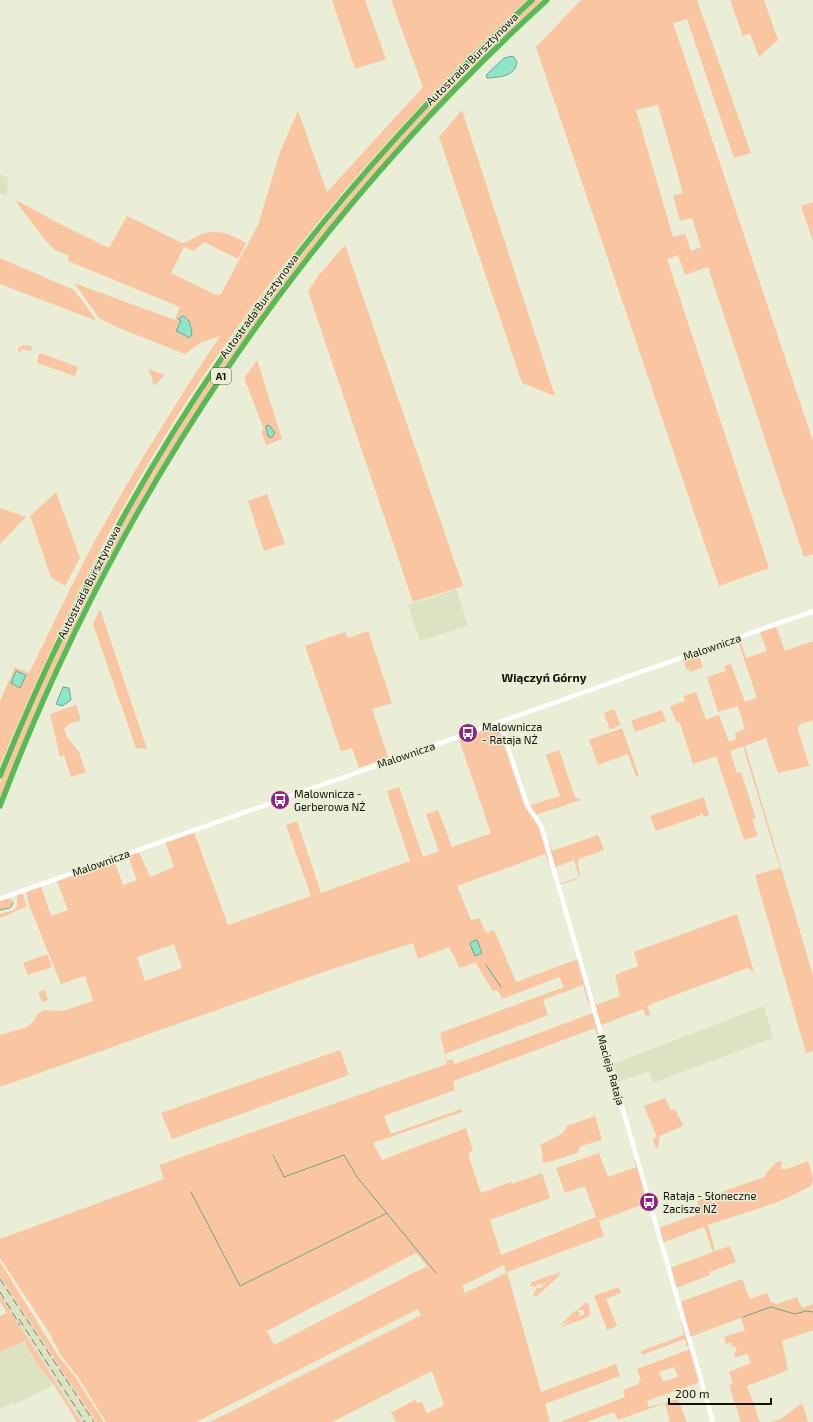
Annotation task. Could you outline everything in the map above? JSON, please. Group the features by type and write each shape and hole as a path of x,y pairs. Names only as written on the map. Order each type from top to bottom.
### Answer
{"highway":[{"name":"Autostrada Bursztynowa","path":"0,776 42,676 100,558 157,457 211,371 284,271 348,190 428,102 532,0"},
{"name":"Autostrada Bursztynowa","path":"0,806 46,692 108,563 162,468 235,355 306,258 371,180 436,108 547,0"}],"street":[{"name":"Malownicza","path":"0,899 813,611"},
{"name":"Macieja Rataja","path":"499,722 527,806 541,826 549,852 713,1422"}],"shaded area":[{"path":"332,0 365,0 386,59 355,69"},
{"path":"391,0 527,0 442,84 362,171 286,263 215,359 153,456 97,557 46,660 0,766 0,701 15,667 29,673 84,561 132,475 220,336 200,343 185,354 119,328 99,318 74,283 175,320 180,307 68,261 69,256 55,250 46,241 16,200 109,248 127,216 182,243 199,235 214,232 225,233 235,237 246,243 238,259 204,242 194,251 184,247 171,273 216,295 221,294 258,225 280,152 298,111 327,192 423,87","holes":["186,317 192,326 191,330 185,335 179,333 180,323"]},
{"path":"535,0 544,0 456,85 373,175 296,269 224,368 159,470 99,577 46,687 0,800 0,783 36,694 108,546 185,416 271,292 388,148 487,45"},
{"path":"581,0 697,0 751,153 734,158 687,19 673,23 813,441 813,554 804,557 708,267 685,275 678,255 667,259 769,568 719,586 536,47","holes":["658,105 683,193 673,196 680,221 692,218 701,247 691,251 685,234 673,237 636,110"]},
{"path":"730,0 764,0 778,40 759,57 750,33 743,36"},
{"path":"462,110 555,396 522,383 439,137"},
{"path":"0,174 8,178 7,196 0,193"},
{"path":"813,202 813,242 801,206"},
{"path":"345,245 463,586 413,602 308,291 319,275"},
{"path":"0,258 74,290 97,321 0,284"},
{"path":"23,345 32,346 31,351 22,349 19,353 18,348"},
{"path":"41,353 78,367 75,376 37,363 39,354"},
{"path":"257,360 282,439 266,445 261,431 264,429 244,378"},
{"path":"149,369 165,375 154,386"},
{"path":"56,492 80,558 65,586 51,577 30,516"},
{"path":"267,494 285,544 264,551 248,501"},
{"path":"0,508 26,517 0,544"},
{"path":"456,589 468,626 420,641 408,605"},
{"path":"100,609 147,749 136,748 93,624"},
{"path":"776,627 785,651 813,641 813,720 799,725 798,729 809,766 778,773 766,738 745,746 813,975 813,1051 806,1053 755,875 780,868 743,746 730,751 737,773 741,772 756,818 752,819 758,836 744,840 716,756 693,764 680,723 677,723 670,706 685,701 684,696 696,692 706,720 719,715 729,742 736,739 735,733 745,729 738,706 718,712 707,677 726,671 724,666 731,664 745,702 757,698 738,641 740,640 746,658 767,651 760,632"},
{"path":"368,631 392,703 372,709 388,757 359,768 352,748 341,751 305,646 345,632 348,638"},
{"path":"698,654 703,667 690,672 689,669 687,670 683,660"},
{"path":"76,705 81,720 69,724 64,729 67,737 79,752 86,772 71,777 64,755 60,757 50,714"},
{"path":"614,709 620,724 622,724 610,730 604,713"},
{"path":"662,710 666,721 635,732 631,721"},
{"path":"494,726 498,727 524,801 540,830 550,861 548,861 545,854 457,886 471,920 479,918 486,933 494,930 516,982 578,959 591,1003 589,1005 583,985 543,1000 548,1015 445,1054 447,1061 452,1059 455,1064 593,1013 601,1043 595,1028 453,1081 455,1090 384,1116 391,1134 461,1109 462,1112 373,1143 382,1160 466,1128 473,1151 469,1153 469,1157 481,1193 542,1173 550,1198 490,1220 501,1255 596,1217 585,1186 565,1193 556,1168 599,1153 608,1177 636,1167 634,1160 636,1160 650,1209 648,1210 646,1203 599,1221 604,1236 507,1272 541,1392 616,1364 620,1376 545,1404 550,1422 396,1422 392,1414 389,1414 415,1400 417,1403 422,1402 427,1413 444,1405 432,1371 332,1422 210,1422 421,1315 418,1309 196,1422 106,1422 78,1377 62,1357 48,1331 0,1258 0,1239 164,1179 159,1165 447,1064 440,1033 564,987 559,977 502,999 498,990 493,991 475,962 460,968 449,947 418,959 413,943 329,970 0,1087 0,1035 27,1027 34,1021 38,1014 44,1010 63,1011 93,1001 85,976 61,984 29,905 26,892 41,886 51,916 68,910 57,881 114,860 123,885 137,880 128,856 139,852 150,877 174,867 165,842 194,832 228,925 311,896 286,825 297,821 321,893 410,861 387,791 399,787 423,857 439,851 426,814 438,810 452,847 491,833 459,740 470,737 471,734","holes":["174,944 182,968 145,981 137,957","416,1253 427,1266 274,1345 267,1331","504,1265 506,1273 465,1293 462,1286"]},
{"path":"622,728 639,776 636,777 628,754 598,765 589,740"},
{"path":"559,750 575,797 581,800 536,815 528,806 560,796 546,755"},
{"path":"704,797 709,815 704,817 702,813 699,816 656,831 650,816"},
{"path":"598,835 604,850 579,859 579,877 574,860 556,867 556,873 548,846 550,844 552,851"},
{"path":"578,877 577,879 563,884 562,883"},
{"path":"22,893 27,907 0,918 0,914 14,910 17,906 17,895"},
{"path":"9,898 14,901 12,906 0,911 0,901"},
{"path":"737,914 755,976 752,970 747,968 651,1004 647,1007 651,1015 646,1016 643,1009 601,1025 602,1032 592,995 596,1005 620,996 615,975 638,966 634,952"},
{"path":"47,954 52,967 28,975 23,963"},
{"path":"45,990 48,1000 42,1002 38,992"},
{"path":"764,1006 773,1038 653,1083 649,1071 618,1082 613,1064"},
{"path":"340,1050 349,1075 172,1139 161,1113"},
{"path":"665,1098 671,1110 675,1109 683,1126 660,1136 658,1147 656,1148 653,1139 657,1137 644,1106"},
{"path":"595,1116 602,1140 581,1146 577,1153 546,1163 542,1162 543,1155 540,1145 563,1133 567,1126"},
{"path":"778,1161 782,1162 781,1169 787,1169 808,1161 813,1178 812,1185 774,1203 708,1225 715,1251 730,1246 736,1262 710,1272 710,1275 676,1288 670,1268 713,1252 704,1227 662,1243 658,1228 701,1213 697,1201 764,1177"},
{"path":"0,1262 59,1357 76,1378 104,1422 96,1422 0,1276"},
{"path":"561,1272 542,1285 538,1284 536,1287 530,1286 532,1282"},
{"path":"561,1274 537,1296 533,1295 537,1288 541,1288 549,1280"},
{"path":"0,1276 96,1422 81,1422 0,1295"},
{"path":"742,1279 750,1299 767,1293 771,1302 777,1304 797,1297 802,1308 813,1304 813,1330 782,1341 788,1370 747,1386 760,1422 741,1422 729,1385 733,1384 729,1372 751,1363 747,1354 735,1358 734,1353 737,1352 735,1346 732,1347 731,1342 726,1344 724,1337 745,1330 741,1318 690,1337 680,1302"},
{"path":"619,1287 621,1293 606,1299 617,1326 607,1330 594,1296"},
{"path":"0,1295 81,1422 77,1422 54,1385 36,1363 25,1341 0,1352 0,1316 7,1313 0,1302"},
{"path":"586,1302 589,1305 590,1313 588,1317 560,1328 571,1320 559,1326 576,1310 581,1314 573,1319 584,1314 584,1310 577,1310"},
{"path":"681,1322 683,1322 689,1346 687,1347 685,1339 642,1355 641,1351 684,1335"},
{"path":"25,1340 36,1363 53,1385 15,1404 13,1402 0,1409 0,1352"},
{"path":"690,1349 700,1382 647,1401 649,1407 678,1399 687,1422 670,1422 665,1403 618,1420 614,1412 586,1422 560,1422 625,1397 623,1390 639,1384 639,1381 641,1380 637,1369","holes":["674,1367 678,1377 663,1382 659,1372"]},
{"path":"800,1404 803,1405 808,1422 771,1422 784,1417"}],"water":[{"path":"513,56 517,62 513,71 506,75 487,78 486,75 504,58"},
{"path":"183,316 188,319 191,327 192,335 188,338 176,331 181,321 178,319"},
{"path":"269,425 275,433 271,438 268,436 266,426"},
{"path":"16,671 26,675 20,688 11,683"},
{"path":"63,687 69,688 71,700 62,706 56,704"},
{"path":"477,940 482,953 475,956 470,944 471,942"}],"waterway":[{"path":"0,910 10,908 13,903"},
{"path":"486,965 501,987"},
{"path":"273,1155 284,1177 344,1155 357,1177 436,1273"},
{"path":"191,1192 240,1286 387,1213"},
{"path":"743,1317 771,1307 795,1314 806,1311 813,1312"}],"railway":[{"path":"0,1279 94,1422"},
{"path":"0,1292 20,1325"},
{"path":"19,1319 85,1422"}],"place":[{"name":"Malownicza - Rataja NŻ","path":"468,733"},
{"name":"Malownicza - Gerberowa NŻ","path":"280,800"},
{"name":"Rataja - Słoneczne Zacisze NŻ","path":"649,1202"}],"district":[{"name":"Wiączyń Górny","path":"544,678"}]}
